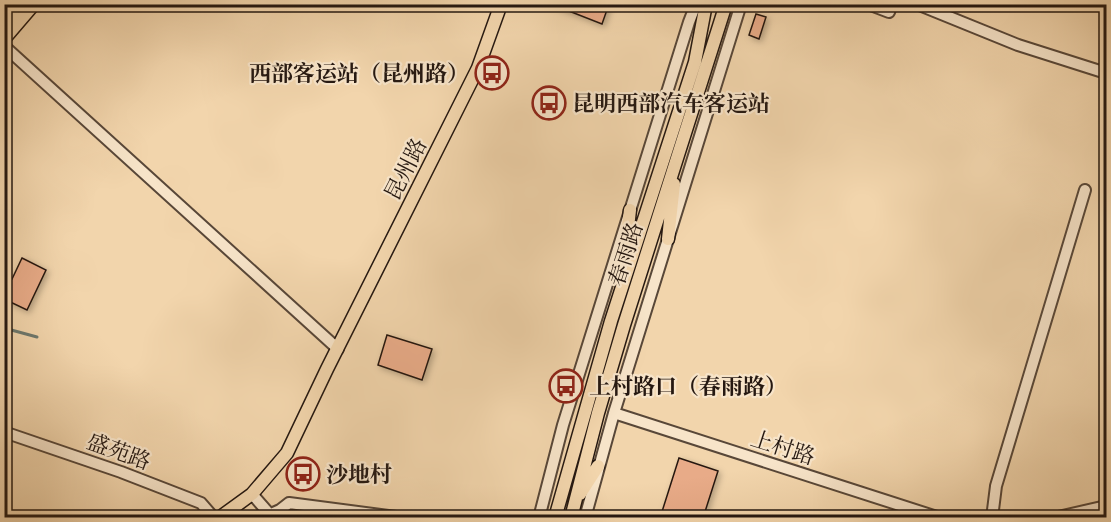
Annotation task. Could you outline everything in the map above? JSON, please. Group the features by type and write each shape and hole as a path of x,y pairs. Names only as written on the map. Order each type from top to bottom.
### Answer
{"main road":[{"path":"4,21 18,4"},
{"path":"4,39 34,4"},
{"name":"昆州路","path":"234,518 255,497 287,453 478,68 501,4"},
{"name":"春雨路","path":"555,518 585,409 694,62 706,4"},
{"name":"春雨路","path":"571,518 617,347 726,4"},
{"path":"668,239 678,151"},
{"path":"621,291 630,210"},
{"path":"574,502 598,466"},
{"name":"昆州路","path":"219,518 255,497"}],"street":[{"path":"539,518 563,425 696,4"},
{"path":"585,518 614,413 741,4"},
{"path":"868,4 889,12 892,4"},
{"path":"917,4 1018,45 1107,73"},
{"path":"4,46 338,349"},
{"path":"992,518 996,486 1085,190"},
{"name":"上村路","path":"614,413 940,518"},
{"name":"盛苑路","path":"4,432 121,472 201,503 214,518"},
{"path":"255,497 272,516 289,503 404,518"},
{"path":"1054,518 1107,506"}],"building":[{"path":"551,4 609,4 602,24"},
{"path":"756,14 766,17 759,39 749,35"},
{"path":"22,258 46,270 27,310 4,299 4,276 12,279"},
{"path":"387,335 432,349 422,380 378,365"},
{"path":"679,458 718,471 703,518 660,518"}],"waterway":[{"path":"4,328 37,337"}],"place":[{"name":"西部客运站（昆州路）","path":"492,73"},
{"name":"昆明西部汽车客运站","path":"549,103"},
{"name":"上村路口（春雨路）","path":"566,386"},
{"name":"沙地村","path":"303,474"}]}
